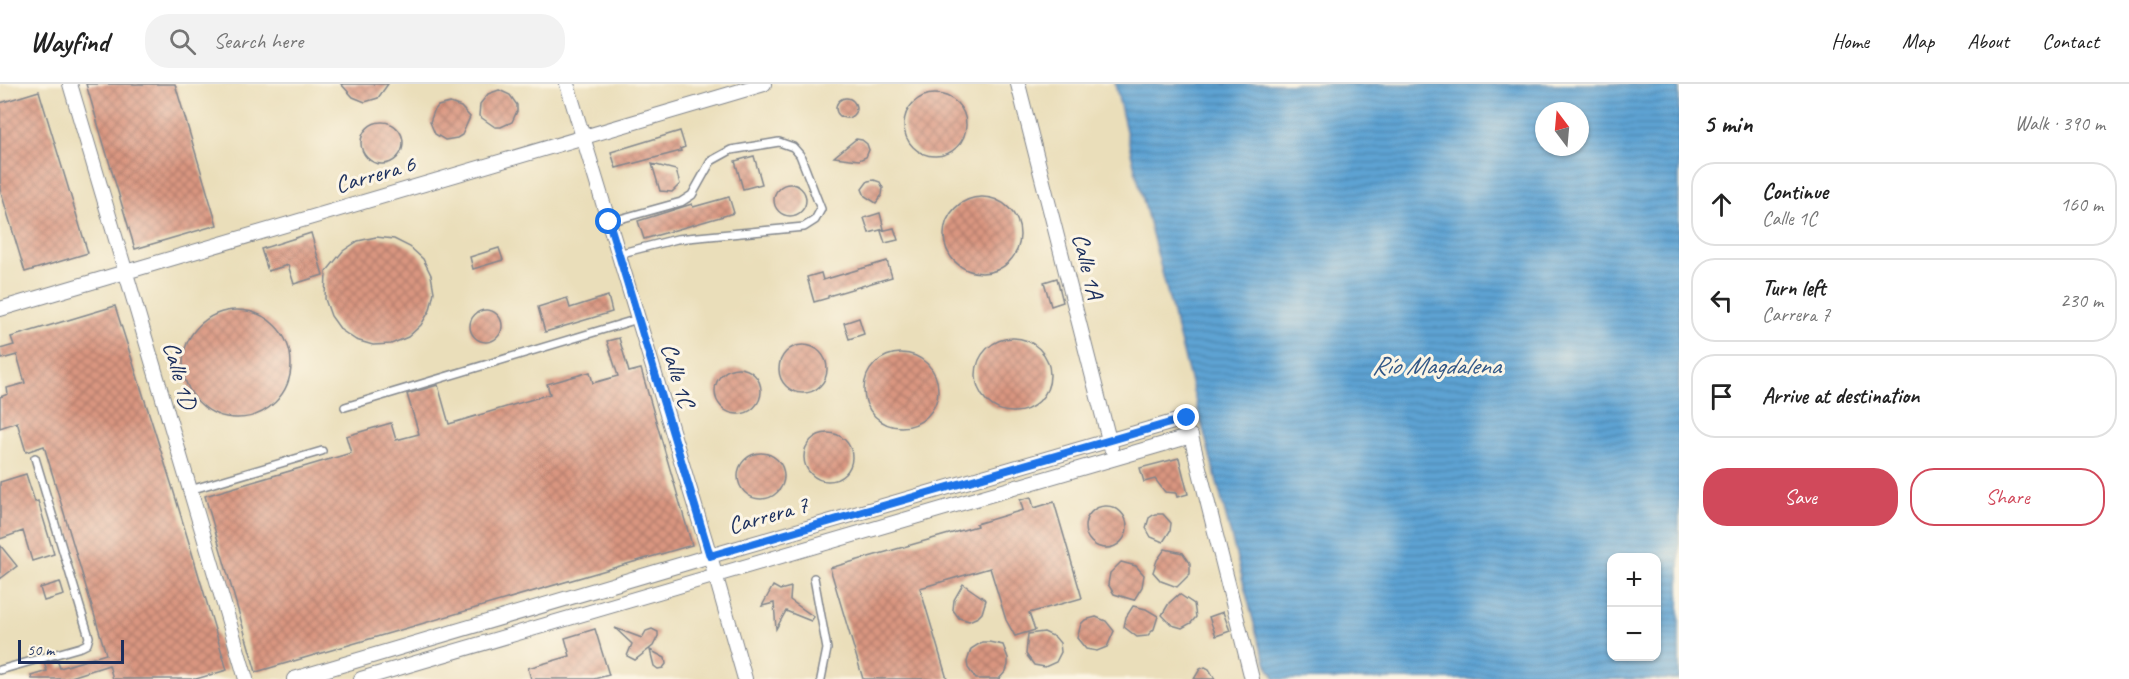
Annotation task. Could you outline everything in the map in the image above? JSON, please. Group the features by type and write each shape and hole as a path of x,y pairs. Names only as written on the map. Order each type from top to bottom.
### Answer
{"street":[{"name":"Calle 1D","path":"70,84 246,679"},
{"name":"Calle 1C","path":"567,84 745,679"},
{"name":"Carrera 6","path":"0,309 764,84"},
{"name":"Calle 1A","path":"1018,84 1114,459"},
{"name":"Carrera 7","path":"294,679 927,492 1187,418"},
{"name":"Carrera 7","path":"361,679 1191,436"},
{"path":"1191,436 1252,679"}],"lane":[{"path":"609,222 681,202 692,195 711,161 731,150 779,142 793,147 800,155 821,209 815,220 804,227 677,239 618,254"},
{"path":"345,407 638,319"},
{"path":"1187,418 1191,436"},
{"path":"190,490 322,451"},
{"path":"0,670 81,647 87,644 89,637 35,458"},
{"path":"927,492 933,512"},
{"path":"796,531 802,550"},
{"path":"814,578 827,649 821,679"}],"water":[{"name":"Río Magdalena","path":"1115,84 1679,84 1679,679 1275,679 1258,639 1134,165"}],"building":[{"path":"86,84 175,84 217,225 135,249"},
{"path":"341,84 388,84 378,98 365,102 353,97"},
{"path":"499,90 510,95 517,105 517,111 512,122 495,127 479,116 480,104 488,94"},
{"path":"39,91 88,253 25,272 0,189 0,103"},
{"path":"929,94 941,94 957,103 964,113 966,125 964,137 957,147 941,156 929,156 918,151 909,142 904,131 904,119 909,108 918,99"},
{"path":"842,98 850,98 856,104 856,112 850,118 842,118 836,112 836,104"},
{"path":"450,103 461,107 470,117 462,135 445,140 435,134 430,122 438,106"},
{"path":"382,122 397,128 403,143 397,158 382,164 367,158 361,143 367,128"},
{"path":"680,131 685,147 680,149 681,151 616,168 611,152"},
{"path":"856,139 867,144 869,150 866,157 859,160 834,157"},
{"path":"754,156 762,184 743,189 735,161"},
{"path":"652,164 676,170 680,184 672,192 660,191"},
{"path":"868,181 880,182 883,188 882,195 876,203 865,196 862,189"},
{"path":"790,184 801,189 806,200 801,211 790,216 779,211 774,200 779,189"},
{"path":"729,197 734,213 644,239 638,221 692,204 693,207"},
{"path":"975,197 989,197 1003,203 1014,214 1020,228 1017,250 1009,262 989,273 975,273 961,267 950,256 944,242 944,228 950,214 961,203"},
{"path":"880,213 884,229 869,233 864,218"},
{"path":"894,228 898,240 885,243 881,231"},
{"path":"311,233 323,275 294,284 288,265 268,271 261,249"},
{"path":"376,237 394,239 410,247 423,259 431,275 434,292 430,310 421,325 408,337 391,344 373,345 356,340 341,330 331,316 325,299 326,272 343,251 358,241"},
{"path":"499,248 503,260 473,269 470,257"},
{"path":"887,261 892,277 814,302 807,277 821,273 823,280"},
{"path":"1057,278 1063,302 1051,306 1044,282"},
{"path":"608,296 612,312 545,332 538,307 567,298 570,308"},
{"path":"115,306 227,670 196,679 113,679 109,665 65,679 32,679 31,676 47,671 44,663 57,660 60,668 106,654 44,446 26,452 17,422 0,428 0,397 8,394 7,388 25,383 17,355 2,359 0,349 14,345 11,337"},
{"path":"237,310 258,314 275,326 287,343 291,364 287,385 275,402 258,414 237,418 216,414 199,402 187,385 183,364 187,343 199,326 216,314"},
{"path":"486,310 498,314 502,326 498,338 486,342 474,338 470,326 474,314"},
{"path":"859,318 864,334 849,339 844,323"},
{"path":"619,338 629,372 641,369 692,545 256,672 205,496 351,453 346,436 391,423 396,440 419,434 407,394 438,385 449,424 550,394 547,384 590,372 593,383 618,376 607,341"},
{"path":"1013,338 1027,341 1039,349 1047,361 1050,375 1047,389 1039,401 1027,409 1013,412 999,409 987,401 979,389 976,375 979,361 987,349 999,341"},
{"path":"803,345 820,352 827,369 820,386 803,393 786,386 779,369 786,352"},
{"path":"901,353 915,356 927,364 935,376 938,390 935,404 927,416 915,424 901,427 887,424 875,416 867,404 864,390 867,376 875,364 887,356"},
{"path":"743,368 755,374 760,382 760,400 755,408 747,413 733,414 725,411 718,404 715,386 718,378 725,371"},
{"path":"828,433 845,440 852,457 845,474 828,481 811,474 804,457 811,440"},
{"path":"766,453 778,459 783,467 783,485 778,493 770,498 756,499 748,496 741,489 738,471 741,463 748,456"},
{"path":"1179,458 1188,494 1177,497 1176,493 1165,492 1155,479 1144,482 1140,468"},
{"path":"26,474 35,502 38,501 54,554 32,561 23,531 0,539 0,482"},
{"path":"1031,497 1034,508 1054,502 1082,598 1029,613 1035,630 1015,636 1006,620 990,568 920,588 947,679 863,679 830,568 977,526 976,524 1023,510 1020,500"},
{"path":"1106,506 1121,512 1127,527 1121,542 1106,548 1091,542 1085,527 1091,512"},
{"path":"1155,514 1163,514 1171,523 1170,531 1163,542 1151,537 1146,528 1149,518"},
{"path":"0,545 17,566 0,579"},
{"path":"1165,549 1183,553 1190,563 1190,574 1177,587 1161,581 1153,572 1157,560"},
{"path":"1121,562 1136,566 1144,575 1142,587 1134,600 1114,594 1108,584 1110,573"},
{"path":"60,582 64,595 44,601 40,588"},
{"path":"963,584 986,600 982,613 969,621 959,618 953,610 954,600"},
{"path":"773,586 780,590 791,587 790,600 814,617 811,621 786,611 776,629 774,603 762,606"},
{"path":"1179,594 1194,604 1196,617 1182,628 1172,625 1162,615 1169,603"},
{"path":"1133,606 1146,609 1158,616 1154,629 1147,636 1137,637 1124,627 1126,617"},
{"path":"1223,612 1230,631 1216,636 1209,617"},
{"path":"1096,617 1106,621 1114,631 1107,647 1097,651 1086,649 1077,638 1081,624 1085,620"},
{"path":"615,628 642,638 646,631 652,629 658,632 658,636 653,646 635,660 627,656 632,644"},
{"path":"595,629 609,675 594,679 531,679 528,668 570,656 565,638"},
{"path":"1044,632 1055,637 1060,643 1061,652 1056,662 1045,667 1034,665 1026,654 1028,634"},
{"path":"982,642 1003,645 1008,665 999,679 976,679 968,668 967,662 971,649"},
{"path":"650,650 665,658 666,664 663,668 658,669 654,666"},
{"path":"1205,667 1215,679 1194,679 1200,669"}],"route":[{"path":"609,222 710,556 1187,418"}]}
